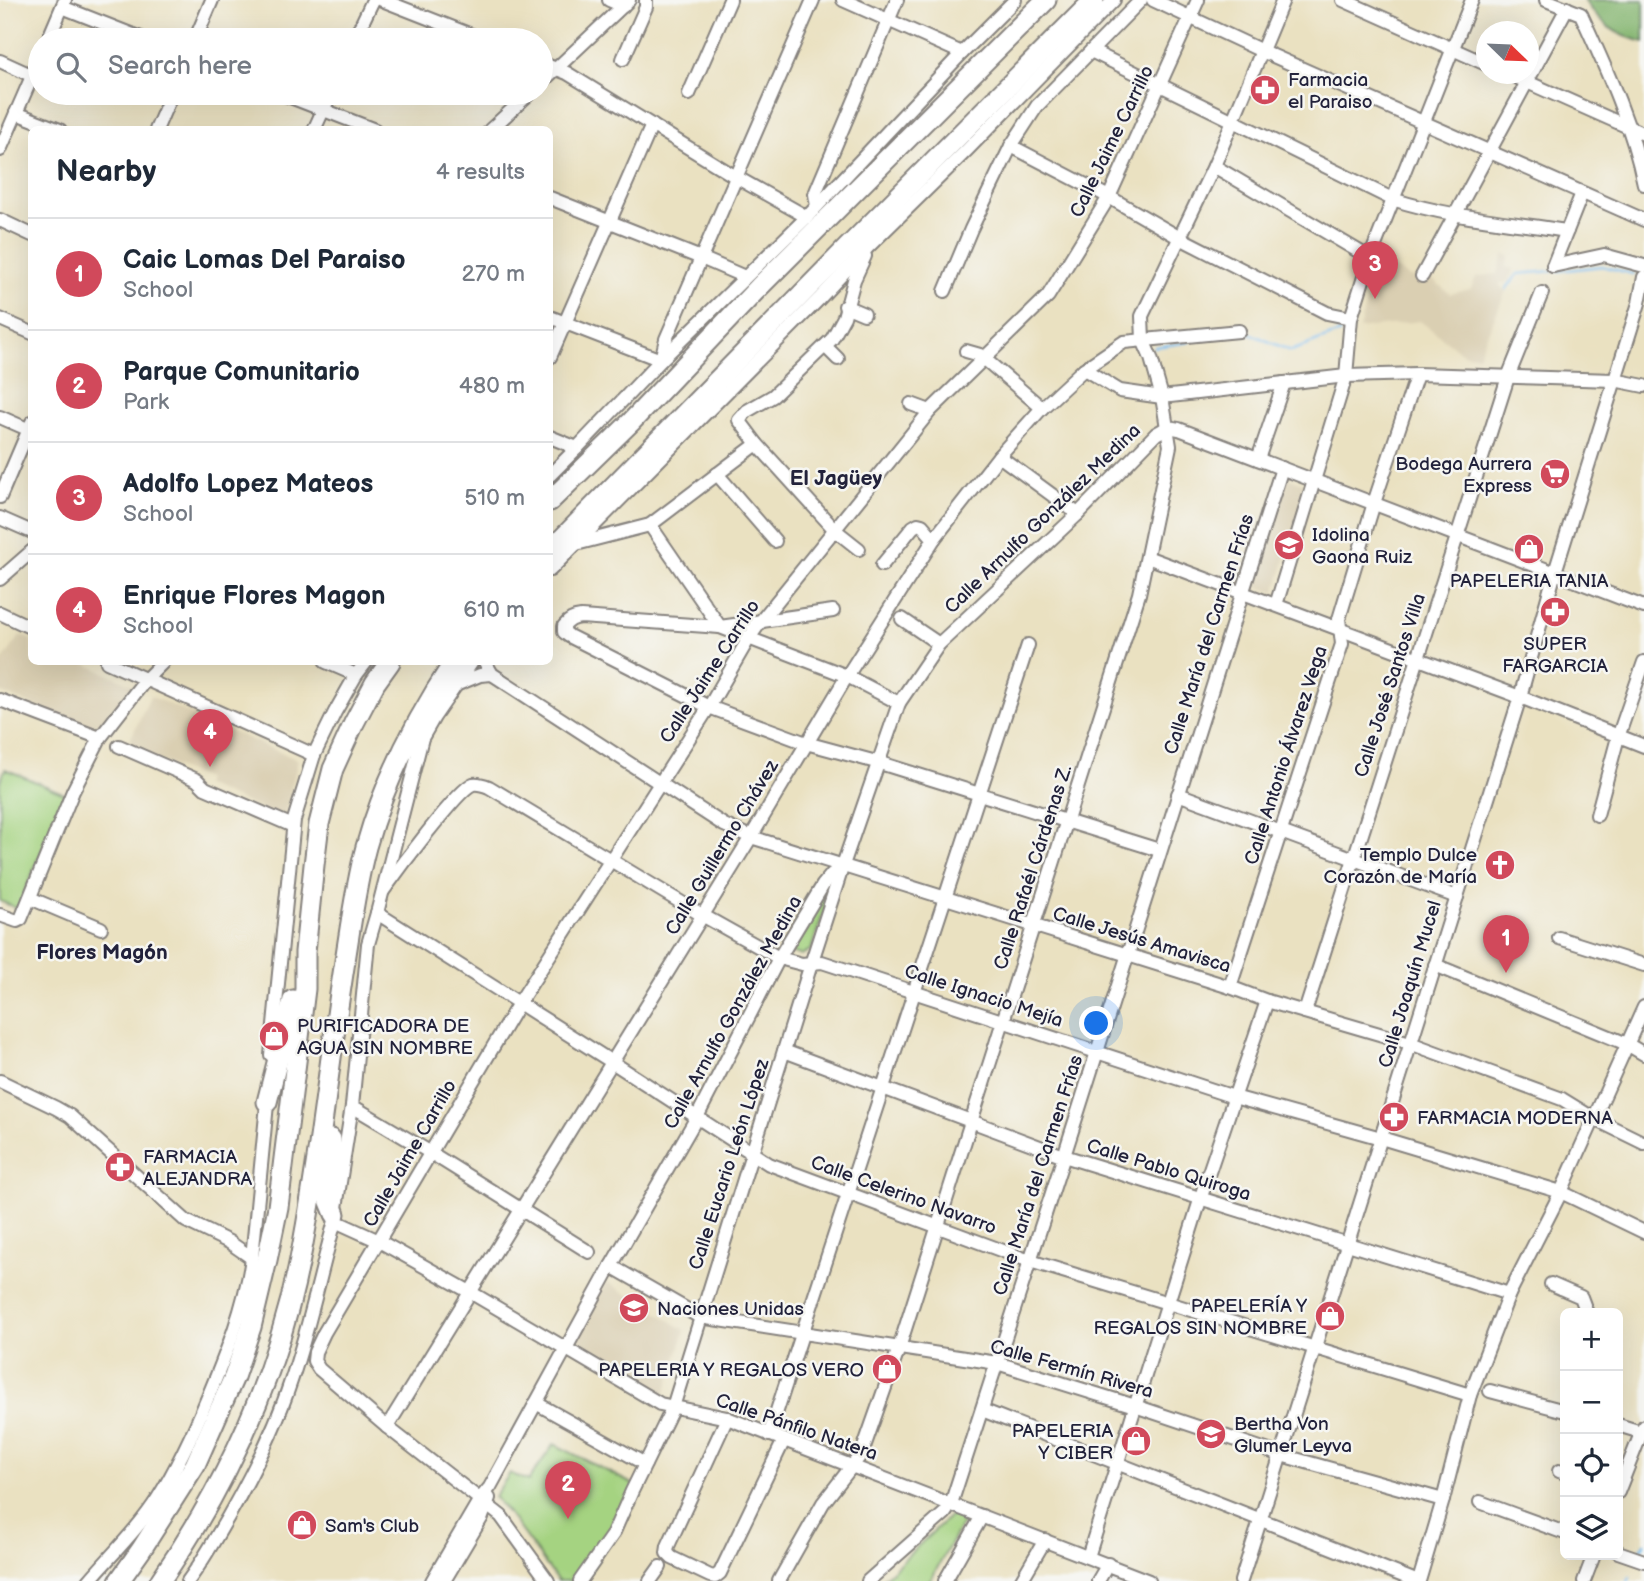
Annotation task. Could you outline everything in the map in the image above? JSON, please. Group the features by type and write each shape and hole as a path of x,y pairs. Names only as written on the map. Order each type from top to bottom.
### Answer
{"highway":[{"path":"553,497 631,422 769,278 1046,0"},
{"path":"553,548 1094,0"},
{"path":"119,1581 195,1465 234,1377 251,1327 278,1207 305,989 305,952 319,824 333,769 370,692 388,665"},
{"path":"160,1581 179,1554 232,1459 268,1375 300,1260 356,889 367,845 380,805 406,746 429,701 452,665"},
{"path":"267,1102 305,952"},
{"path":"331,1055 333,1104 328,1197 335,1217"}],"street":[{"path":"200,28 212,0"},
{"path":"360,28 373,0"},
{"path":"382,0 453,28"},
{"path":"609,0 626,3"},
{"path":"623,59 646,7 646,0"},
{"path":"689,94 730,0"},
{"path":"661,360 666,339 813,0"},
{"path":"842,0 961,53"},
{"path":"817,206 815,194 897,0"},
{"path":"553,472 661,360 807,217 961,53 1016,0"},
{"path":"553,567 1114,0"},
{"path":"945,291 971,229 1012,146 1037,106 1141,0"},
{"path":"1153,0 1644,220"},
{"name":"Calle Jaime Carrillo","path":"387,1427 319,1369 314,1361 315,1352 324,1333 519,1003 709,707 749,638 930,411 1048,296 1109,197 1198,0"},
{"path":"1143,340 1142,316 1214,166 1283,0"},
{"path":"1343,0 1476,59"},
{"path":"1276,605 1346,376 1351,318 1370,258 1472,0"},
{"path":"1546,0 1581,14"},
{"path":"1578,0 1581,14 1629,127 1644,184"},
{"path":"553,72 626,3"},
{"path":"53,28 64,4 119,28"},
{"path":"1539,59 1567,8"},
{"path":"1091,51 1392,199 1455,214 1567,232"},
{"path":"0,61 28,74"},
{"path":"553,68 567,73 736,177 807,217"},
{"path":"1422,276 1525,84"},
{"path":"1534,84 1644,134"},
{"path":"0,150 28,87"},
{"path":"158,126 167,105"},
{"path":"310,105 365,126"},
{"path":"316,126 325,105"},
{"path":"494,126 517,105"},
{"path":"16,113 50,126"},
{"path":"553,350 652,125"},
{"path":"1012,146 1180,238 1327,313 1351,318"},
{"path":"928,168 967,150"},
{"path":"1214,166 1370,258"},
{"path":"1582,193 1553,266 1604,255 1644,266"},
{"path":"553,199 745,277"},
{"path":"0,220 28,233"},
{"path":"859,549 835,530 757,444 739,420 747,411 773,396 832,339 844,317 854,280 869,246"},
{"name":"Calle Joaquín Mucel","path":"1241,1581 1520,697 1555,572 1644,281"},
{"name":"Calle José Santos Villa","path":"1305,1012 1508,377 1542,293"},
{"path":"845,306 864,314"},
{"path":"553,318 661,360"},
{"path":"0,319 28,331"},
{"name":"Calle Guillermo Chávez","path":"387,1427 751,837 847,676 934,539 999,456 1042,408 1084,369 1124,342 1239,331"},
{"name":"Calle Rafaél Cárdenas Z.","path":"779,1581 823,1503 863,1450 899,1348 1139,594 1170,446 1162,397 1143,340"},
{"path":"825,346 838,359"},
{"path":"966,351 980,355 1042,408"},
{"path":"1084,369 1119,391 1162,397 1346,376 1417,374 1614,380 1644,386"},
{"name":"Calle Antonio Álvarez Vega","path":"1230,987 1342,644 1339,619 1417,374"},
{"path":"1258,460 1284,383"},
{"path":"911,404 930,411"},
{"path":"0,417 28,427"},
{"path":"1168,427 1180,429 1644,607"},
{"name":"Calle Arnulfo González Medina","path":"432,1581 484,1502 565,1348 697,1117 779,958 823,885 843,865 899,703 939,644 1078,514 1156,433 1168,427"},
{"path":"0,497 28,433"},
{"path":"553,438 577,448"},
{"path":"575,545 650,525 757,444"},
{"path":"999,456 1078,514"},
{"name":"Calle María del Carmen Frías","path":"868,1581 945,1513 951,1504 1282,468"},
{"path":"717,474 775,541"},
{"path":"0,518 28,530"},
{"path":"882,565 918,524 934,539"},
{"path":"650,525 720,627 847,676 899,703"},
{"path":"0,579 28,554"},
{"path":"1147,557 1644,746"},
{"path":"833,611 720,627 581,617 573,618 564,626 564,632 709,707 806,743 880,763 1160,850"},
{"path":"0,613 28,626"},
{"path":"902,619 939,644"},
{"path":"769,1434 1028,645"},
{"path":"1597,815 1618,737 1644,662"},
{"path":"114,665 314,755"},
{"path":"0,915 17,921 21,919 73,791 100,738 160,665"},
{"path":"333,665 356,675"},
{"path":"89,1581 158,1499 190,1441 238,1319 252,1258 293,826 314,755 335,712 364,665"},
{"path":"188,1581 218,1534 270,1440 295,1367 335,1217 352,1106 368,944 422,738 470,665"},
{"path":"457,684 480,675 492,674 487,665"},
{"name":"Calle Jesús Amavisca","path":"492,674 724,825 751,837 1230,987 1267,1001 1410,1043 1562,1099 1644,1143"},
{"path":"0,700 100,738"},
{"path":"119,746 197,780 205,789 293,826"},
{"name":"Calle Ignacio Mejía","path":"383,891 469,786 476,783 489,786 702,915 779,958 802,964 822,962 1234,1097 1561,1192 1644,1232"},
{"path":"1178,794 1457,897"},
{"name":"Calle Eucario León López","path":"580,1581 613,1534 673,1407 843,865"},
{"path":"30,898 102,928"},
{"name":"Calle Celerino Navarro","path":"377,913 769,1164 1030,1261 1470,1395"},
{"path":"1559,938 1644,965"},
{"path":"1435,965 1627,1044 1644,1054"},
{"path":"1088,1557 1201,1199 1267,1001"},
{"path":"982,1410 1417,1581 1443,1500 1470,1395 1509,1294 1561,1192 1644,1007"},
{"name":"Calle Pablo Quiroga","path":"784,1051 1064,1156 1509,1294"},
{"path":"0,1081 70,1116 186,1221 229,1242 252,1258"},
{"path":"352,1106 589,1252"},
{"name":"Calle Pánfilo Natera","path":"335,1217 470,1292 660,1404 727,1418 1149,1581"},
{"name":"Calle Fermín Rivera","path":"611,1266 700,1317 997,1363 1281,1455 1443,1500"},
{"path":"1551,1284 1581,1297 1585,1308"},
{"path":"1490,1391 1560,1410"},
{"path":"536,1403 645,1464"},
{"path":"727,1418 667,1553 710,1576 715,1577 720,1573 784,1440"},
{"path":"1623,1421 1641,1430"},
{"path":"1623,1426 1641,1430"},
{"path":"387,1427 501,1516 548,1581"},
{"path":"1623,1479 1641,1430"},
{"name":"Calle Arnulfo González Medina","path":"444,1581 482,1517 484,1502"},
{"path":"1480,1503 1560,1531"},
{"path":"945,1581 982,1516"},
{"path":"1021,1581 1045,1540"},
{"path":"97,1581 112,1554"},
{"path":"1623,1554 1644,1561"},
{"path":"1584,1581 1592,1560"},
{"path":"1098,1581 1108,1564"},
{"path":"650,1581 660,1567"}],"shaded area":[{"path":"1504,254 1510,256 1506,267 1514,269 1508,281 1500,284 1506,291 1478,355 1464,354 1420,321 1359,329 1378,259 1409,277 1433,280 1450,294 1471,289 1476,277 1497,274"},
{"path":"1285,477 1308,485 1275,593 1252,584"},
{"path":"21,635 28,638 28,665 88,665 135,686 99,731 0,692 0,664"},
{"path":"150,696 298,760 284,818 204,785 206,779 127,747"},
{"path":"607,1282 685,1330 663,1400 570,1346"}],"green space":[{"path":"1584,0 1644,0 1644,42 1609,27"},
{"path":"5,769 65,794 18,909 0,901 0,782"},
{"path":"832,887 811,950 801,955 788,952 825,890"},
{"path":"554,1444 640,1488 584,1581 558,1581 494,1497 510,1473 528,1481"},
{"path":"956,1510 966,1516 930,1581 881,1581"}],"waterway":[{"path":"1558,271 1602,266 1633,274"},
{"path":"1506,289 1518,274 1552,271"},
{"path":"1241,334 1249,333 1291,351 1340,333"},
{"path":"1155,347 1189,342"},
{"path":"1639,1555 1644,1543"},
{"path":"1628,1581 1630,1577"}],"place":[{"name":"Farmacia el Paraiso","path":"1265,90"},
{"name":"Adolfo Lopez Mateos","path":"1375,299"},
{"name":"Bodega Aurrera Express","path":"1555,474"},
{"name":"Idolina Gaona Ruiz","path":"1289,545"},
{"name":"PAPELERIA TANIA","path":"1529,549"},
{"name":"SUPER FARGARCIA","path":"1555,612"},
{"name":"Enrique Flores Magon","path":"210,767"},
{"name":"Templo Dulce Corazón de María","path":"1500,865"},
{"name":"Caic Lomas Del Paraiso","path":"1506,973"},
{"name":"PURIFICADORA DE AGUA SIN NOMBRE","path":"274,1036"},
{"name":"FARMACIA MODERNA","path":"1394,1117"},
{"name":"FARMACIA ALEJANDRA","path":"120,1167"},
{"name":"Naciones Unidas","path":"634,1308"},
{"name":"PAPELERÍA Y REGALOS SIN NOMBRE","path":"1330,1316"},
{"name":"PAPELERIA Y REGALOS VERO","path":"887,1369"},
{"name":"Bertha Von Glumer Leyva","path":"1211,1434"},
{"name":"PAPELERIA Y CIBER","path":"1136,1441"},
{"name":"Parque Comunitario","path":"568,1519"},
{"name":"Sam's Club","path":"302,1525"}],"district":[{"name":"El Jagüey","path":"836,478"},
{"name":"Flores Magón","path":"102,952"}]}
